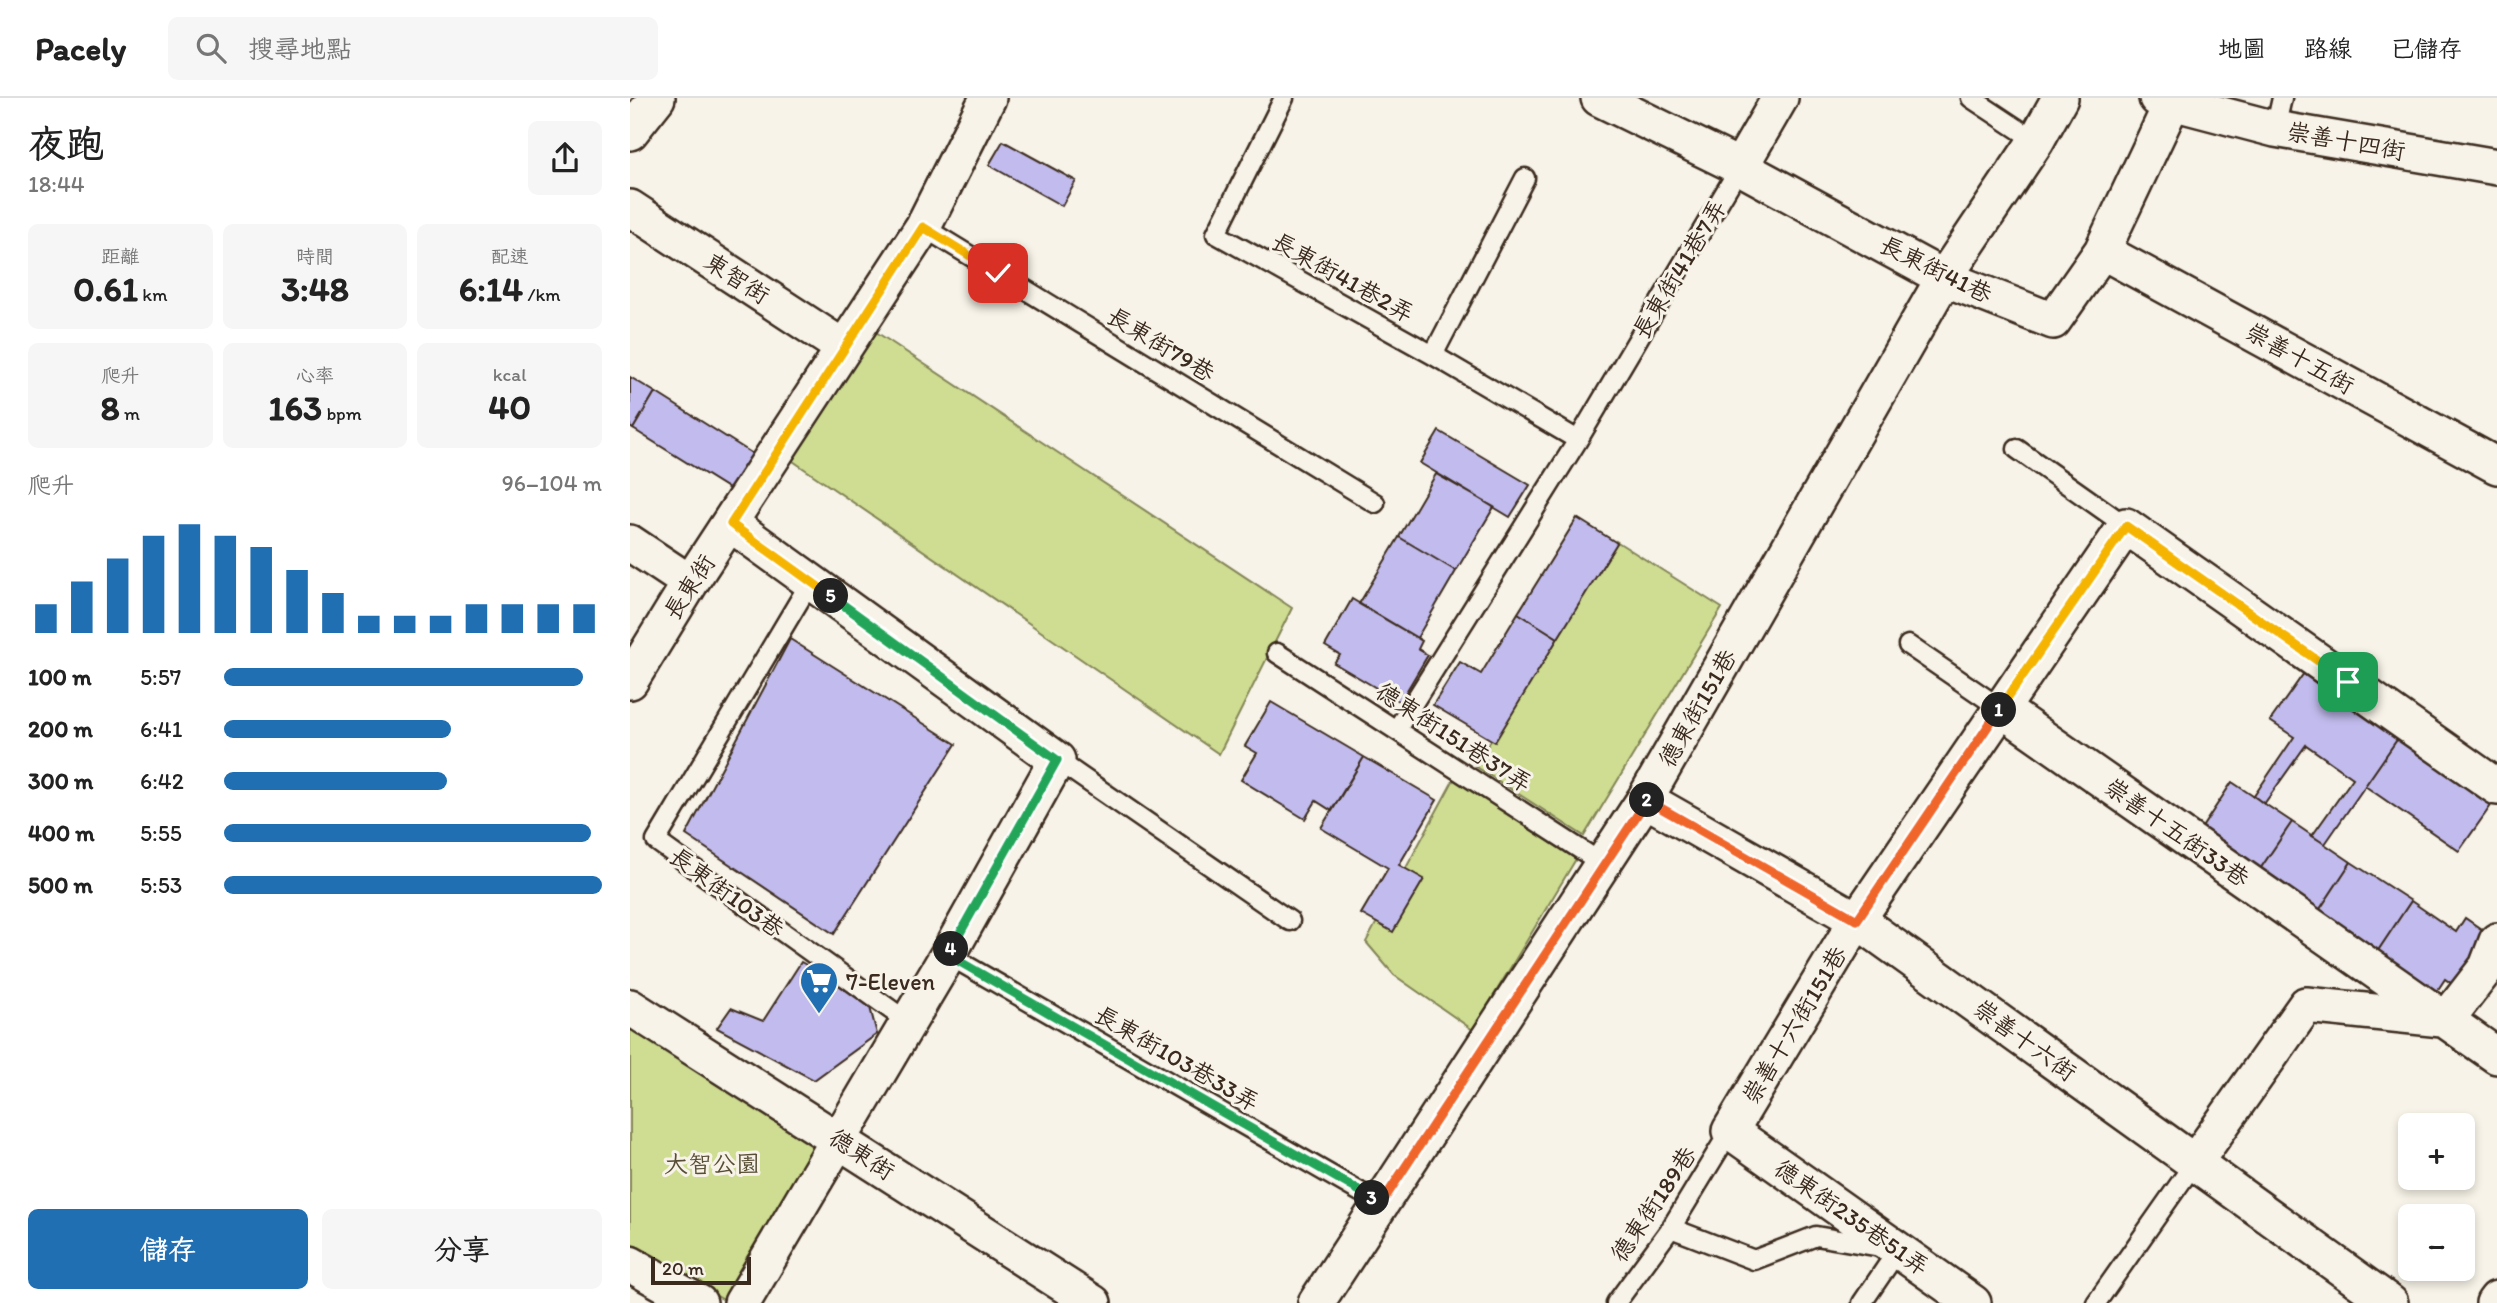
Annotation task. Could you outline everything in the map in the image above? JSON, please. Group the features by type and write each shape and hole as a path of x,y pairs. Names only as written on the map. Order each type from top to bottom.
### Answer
{"street":[{"path":"630,132 657,98"},
{"name":"長東街","path":"630,681 690,583 923,227 988,98"},
{"name":"長東街41巷","path":"1599,98 1740,167 1944,278 2053,321 2102,251 2164,100"},
{"name":"長東街41巷7弄","path":"1740,167 1780,98"},
{"path":"1944,278 2035,141 2060,98"},
{"name":"崇善十四街","path":"2164,100 2278,113 2497,167"},
{"name":"東智街","path":"630,208 844,348"},
{"name":"崇善十五街","path":"2102,251 2497,464"},
{"name":"德東街151巷","path":"1316,1303 1645,799 1944,278"},
{"path":"731,524 1057,760 948,955 742,1303"},
{"path":"2126,526 2497,787"},
{"name":"崇善十六街151巷","path":"1730,1131 1857,920 2126,526"},
{"path":"630,543 690,583"},
{"name":"崇善十五街33巷","path":"2000,708 2497,1056"},
{"name":"崇善十六街","path":"1645,799 1857,920 2390,1303"},
{"path":"2195,1162 2306,1005 2446,1020 2487,967 2497,941"},
{"name":"德東街","path":"630,1007 1093,1303"},
{"name":"德東街235巷51弄","path":"1730,1131 1973,1303"},
{"path":"630,1264 699,1303"}],"lane":[{"name":"長東街41巷2弄","path":"1284,98 1216,234 1433,355 1578,440"},
{"path":"1971,98 2035,141"},
{"name":"長東街41巷7弄","path":"1397,729 1578,440 1740,167"},
{"path":"1433,355 1525,178"},
{"name":"長東街79巷","path":"923,227 1375,503"},
{"path":"2017,449 2126,526"},
{"name":"長東街103巷","path":"811,581 656,841 908,1022"},
{"name":"崇善十五街33巷","path":"1908,645 2000,708"},
{"name":"德東街151巷37弄","path":"1277,653 1603,864"},
{"path":"1057,760 1290,921"},
{"name":"長東街103巷33弄","path":"948,955 1381,1204"},
{"name":"德東街189巷","path":"1616,1303 1671,1228 1730,1131"},
{"path":"2096,1303 2195,1162"},
{"path":"1671,1228 1754,1260 1816,1236 1898,1250 1862,1303"}],"green space":[{"path":"876,332 1292,608 1219,754 790,459"},
{"path":"1616,541 1722,608 1584,836 1475,766"},
{"path":"1454,779 1576,859 1473,1030 1394,975 1366,942"},
{"name":"大智公園","path":"630,1015 827,1136 724,1300 630,1248"}],"building":[{"path":"1003,141 1076,181 1062,206 989,165"},
{"path":"630,377 655,392 633,429 630,427"},
{"path":"655,392 753,454 731,490 633,429"},
{"path":"1439,431 1530,485 1510,517 1420,463"},
{"path":"1436,474 1494,507 1456,571 1399,537"},
{"path":"1577,518 1617,543 1558,638 1518,613"},
{"path":"1399,537 1456,571 1417,638 1359,604"},
{"path":"1352,599 1422,641 1418,649 1428,655 1400,702 1334,663 1340,655 1325,646"},
{"path":"1518,613 1558,638 1495,742 1433,705 1460,662 1481,674"},
{"path":"790,639 956,744 834,934 686,835"},
{"path":"2309,666 2403,731 2325,844 2312,836 2353,778 2306,745 2264,804 2254,796 2294,737 2270,721"},
{"path":"1271,702 1364,757 1332,811 1316,801 1305,819 1241,780 1257,753 1245,746"},
{"path":"2403,731 2497,797 2459,851 2365,786"},
{"path":"1364,757 1437,800 1399,865 1424,879 1393,932 1361,914 1388,868 1321,828"},
{"path":"2232,782 2292,822 2258,872 2199,832"},
{"path":"2292,822 2351,862 2318,912 2258,872"},
{"path":"2351,862 2411,901 2377,952 2318,912"},
{"path":"2411,901 2456,932 2465,918 2497,940 2463,992 2445,979 2437,991 2377,952"},
{"name":"7-Eleven","path":"801,962 868,1000 877,1034 814,1080 717,1028 731,1008 763,1021"}],"place":[{"name":"7-Eleven","path":"819,1015"}],"route":[{"path":"998,273 923,227 731,524 1057,760 948,955 1381,1204 1645,799 1857,920 2126,526 2348,682"}]}
